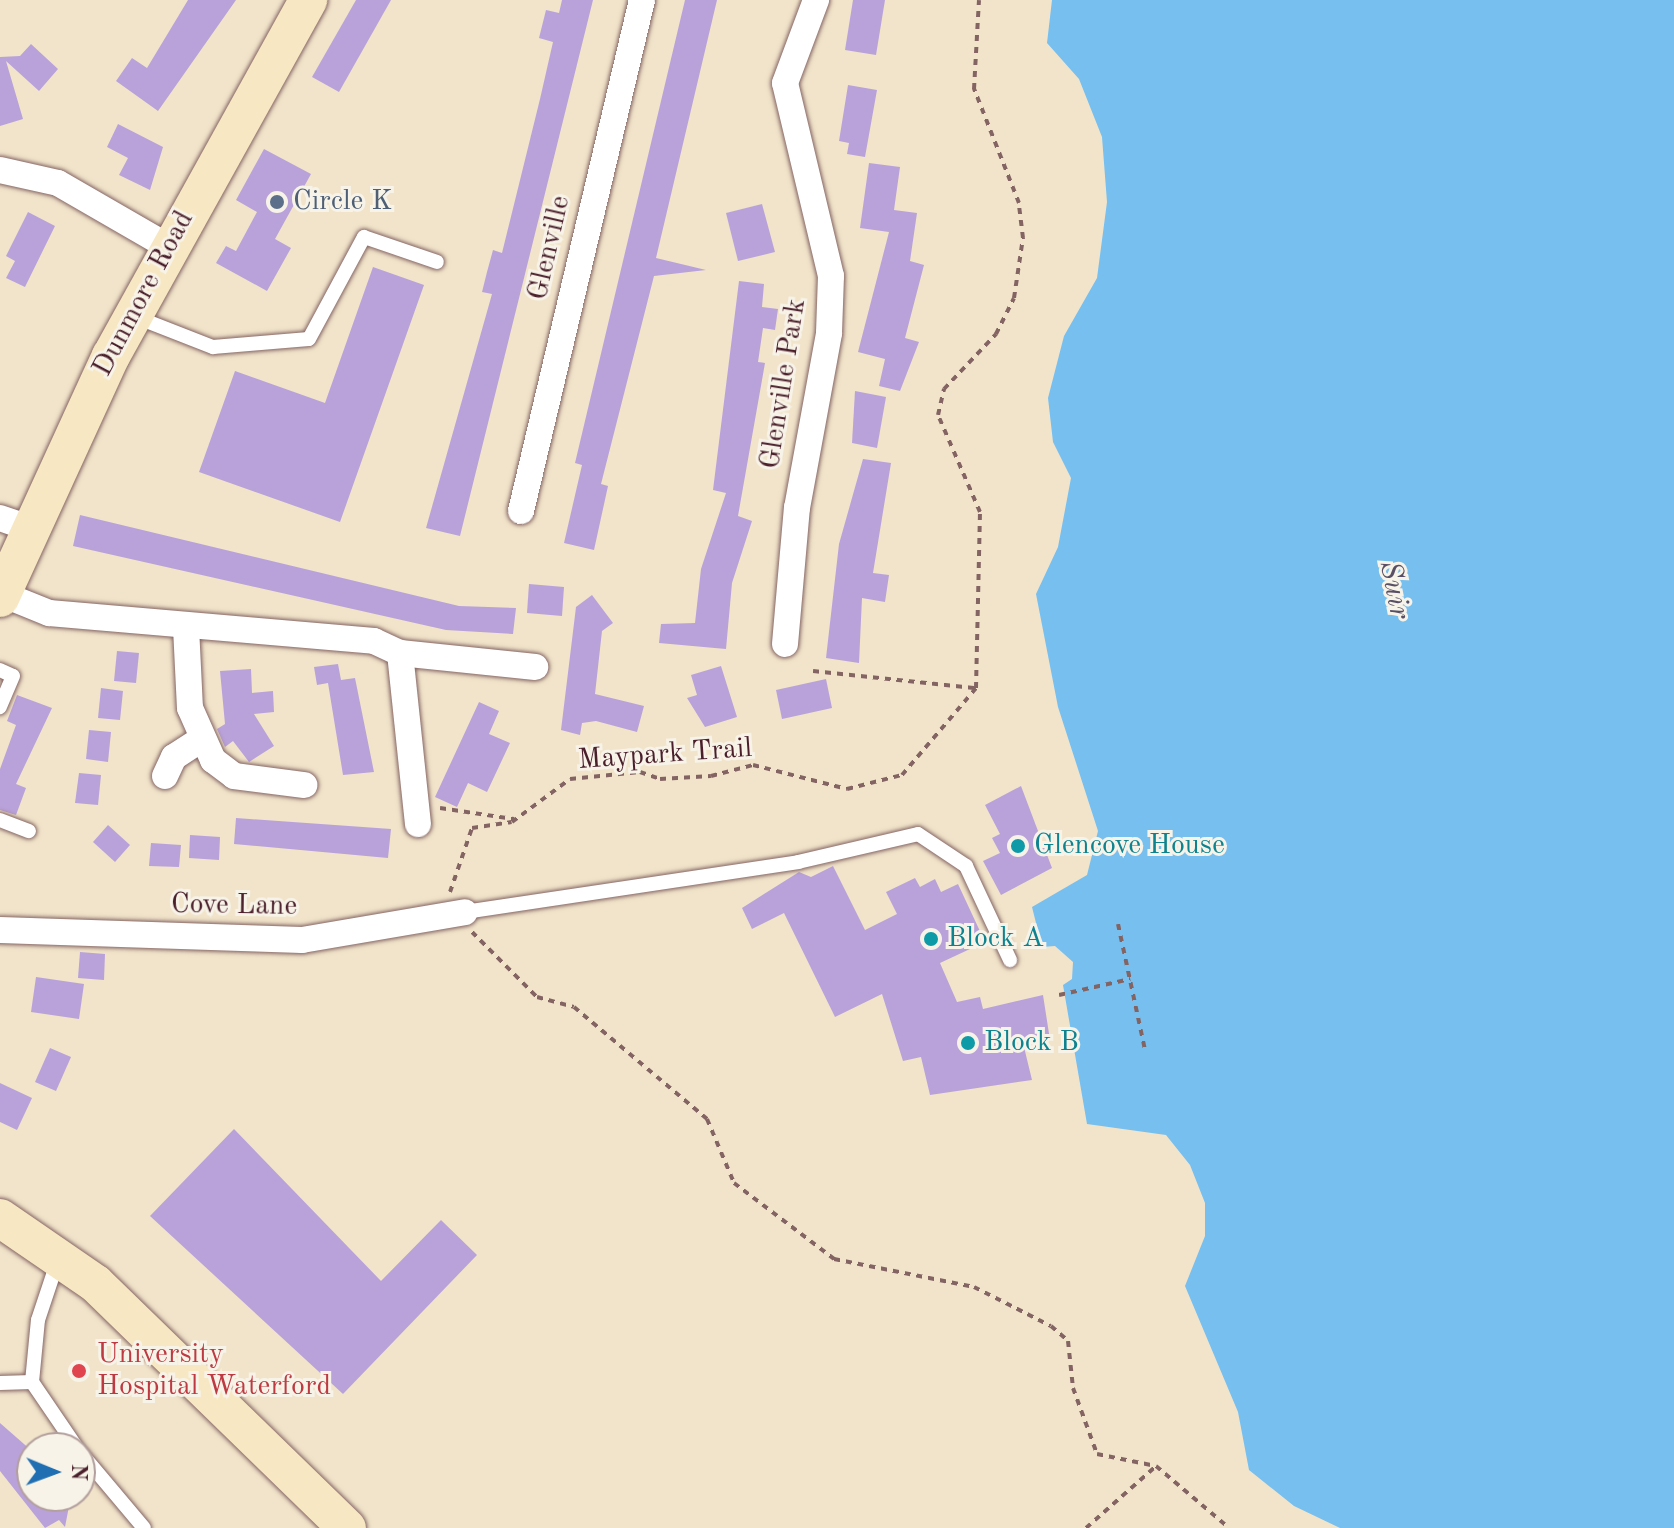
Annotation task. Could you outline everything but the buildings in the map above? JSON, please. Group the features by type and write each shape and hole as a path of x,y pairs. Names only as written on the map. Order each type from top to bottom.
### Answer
{"main road":[{"name":"Dunmore Road","path":"1,596 15,523 308,0"},
{"path":"0,1218 60,1256 347,1528"}],"street":[{"name":"Glenville","path":"521,511 642,0"},
{"name":"Glenville Park","path":"785,644 797,508 829,333 831,276 785,83 816,0"},
{"path":"0,170 58,183 169,247"},
{"path":"1,596 49,613 374,641 400,653 535,667"},
{"path":"186,627 199,741 234,776 304,785"},
{"path":"400,653 418,824"},
{"path":"165,776 174,757 199,741"},
{"name":"Cove Lane","path":"0,930 302,940 459,914"}],"lane":[{"path":"132,316 213,347 309,339 364,237 437,262"},
{"path":"0,670 13,676 0,707"},
{"path":"0,820 29,831"},
{"path":"459,914 798,862 918,834 966,866 1010,960"},
{"path":"60,1256 38,1320 32,1382 66,1432"},
{"path":"0,1383 32,1382"},
{"path":"96,1471 144,1528"}],"path":[{"path":"813,671 976,688 980,512 938,415 944,389 996,334 1014,298 1023,238 1019,203 974,89 979,0"},
{"name":"Maypark Trail","path":"459,914 449,890 472,828 516,819 570,779 606,774 711,776 753,765 847,789 902,775 976,688"},
{"path":"415,793 456,814 516,819"},
{"path":"459,914 537,997 574,1007 707,1119 734,1183 834,1259 974,1287 1051,1326 1068,1341 1073,1388 1097,1454 1156,1466 1182,1495 1229,1528"},
{"path":"1118,924 1145,1050"},
{"path":"1059,995 1130,979"},
{"path":"1086,1528 1156,1466"}],"water":[{"name":"Suir","path":"1052,0 1674,0 1674,1528 1340,1528 1294,1506 1249,1470 1238,1412 1185,1286 1205,1236 1205,1203 1190,1165 1166,1135 1087,1124 1063,985 1072,979 1073,962 1055,946 1042,947 1032,907 1087,875 1098,831 1058,707 1036,594 1058,547 1071,478 1053,442 1048,398 1064,336 1097,278 1107,202 1102,137 1079,79 1047,43"}],"place":[{"name":"Circle K","path":"277,202"},
{"name":"Glencove House","path":"1018,846"},
{"name":"Block A","path":"931,939"},
{"name":"Block B","path":"968,1043"},
{"name":"University Hospital Waterford","path":"79,1371"}]}
